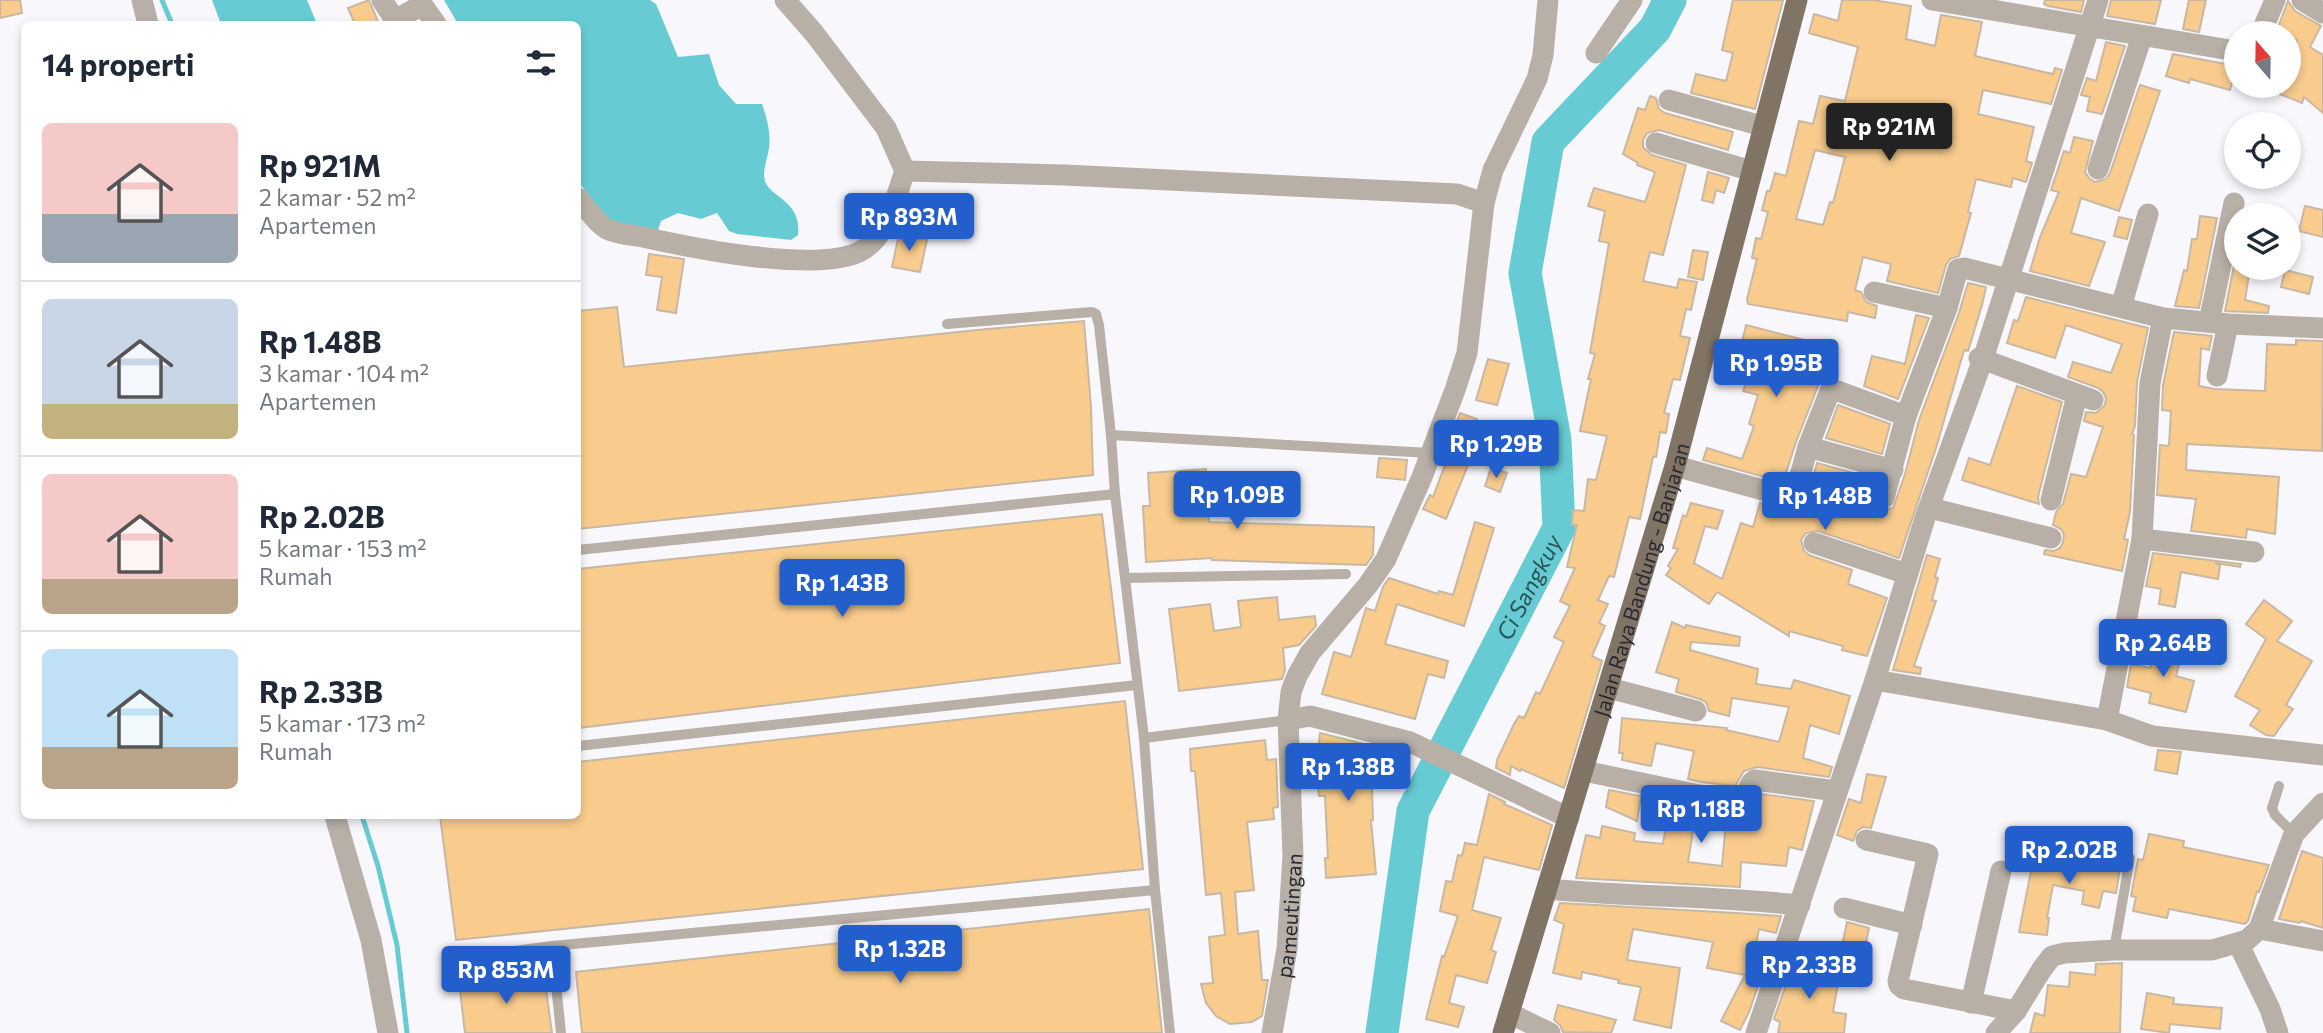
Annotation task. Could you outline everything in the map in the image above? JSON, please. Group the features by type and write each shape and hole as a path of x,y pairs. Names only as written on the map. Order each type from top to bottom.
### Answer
{"main road":[{"name":"Jalan Raya Bandung - Banjaran","path":"1506,1023 1675,466 1797,0"}],"street":[{"path":"142,0 147,21"},
{"path":"382,0 395,21"},
{"path":"581,201 606,229 705,251 806,260 841,257 860,251 871,243 884,228 905,171 886,128 814,33 785,0"},
{"name":"pameutingan","path":"1272,1033 1287,949 1293,856 1293,797 1288,720 1291,692 1310,653 1368,585 1386,559 1455,390 1467,353 1484,203 1493,170 1536,79 1543,55 1548,0"},
{"path":"1596,53 1632,0"},
{"path":"1932,0 2089,28"},
{"path":"1756,1033 1875,680 1907,574 1983,359 2098,0"},
{"path":"2266,21 2275,0"},
{"path":"2302,0 2323,13"},
{"path":"397,21 420,3 434,21"},
{"path":"2089,28 2085,26 2224,49"},
{"path":"2098,169 2141,36"},
{"path":"1669,100 1762,126"},
{"path":"1656,143 1752,171"},
{"path":"905,171 1065,174 1457,194 1484,203"},
{"path":"2121,307 2148,214"},
{"path":"1884,498 1906,416 1947,308 1958,269 1964,268 2008,280"},
{"path":"2008,280 2005,279 2163,317 2219,323 2323,328"},
{"path":"2217,376 2224,280"},
{"path":"1874,292 1947,308"},
{"path":"2107,720 2142,539 2150,383 2163,317"},
{"path":"1983,359 1979,358 2085,397 2051,500"},
{"path":"1675,466 1785,496 1796,490 1808,447 1829,391 1835,390 1906,416"},
{"path":"1808,447 1893,470"},
{"path":"1930,508 2051,538"},
{"path":"2142,539 2254,552"},
{"path":"1814,543 1907,574"},
{"path":"1875,680 2107,720 2152,736 2323,755"},
{"path":"1609,688 1696,711"},
{"path":"1288,720 1310,716 1410,742 1569,818"},
{"path":"1584,771 1699,795 1741,800 1745,798 1755,780 1836,791"},
{"path":"1996,1033 2016,1011 2052,956 2114,950 2212,950 2247,940 2259,929 2294,834 2323,803"},
{"path":"336,819 371,940 388,1033"},
{"path":"1866,840 1928,854 1899,985 1904,989 2016,1011"},
{"path":"1971,1003 2001,871"},
{"path":"1547,889 1606,895 1748,899 1800,905"},
{"path":"1844,908 1912,925"},
{"path":"2259,929 2323,941"},
{"path":"2238,943 2270,1009 2278,1033"},
{"path":"1506,1023 1550,1033"}],"lane":[{"path":"947,324 1092,312 1096,314 1144,738 1155,890 1170,1033"},
{"path":"1111,435 1430,453"},
{"path":"581,550 1115,494"},
{"path":"1126,578 1346,574"},
{"path":"581,746 1137,685"},
{"path":"1144,738 1288,720"},
{"path":"2279,786 2272,808 2275,815 2294,834"},
{"path":"2114,950 2130,858"},
{"path":"452,959 552,946 1155,890"},
{"path":"552,946 561,1033"}],"water":[{"path":"212,0 307,0 316,21 220,21"},
{"path":"444,0 650,0 656,4 678,57 709,54 719,85 736,104 762,104 769,137 765,181 795,214 798,235 791,240 737,234 729,231 717,213 701,219 678,213 661,221 658,230 621,225 606,218 581,185 581,21 456,21"}],"building":[{"path":"0,0 20,0 22,13 0,18"},
{"path":"369,0 378,21 354,21 348,8"},
{"path":"1733,0 1783,0 1755,109 1691,93 1696,74 1726,81 1733,53 1722,50"},
{"path":"1842,0 1873,0 1911,6 1906,39 1935,46 1941,15 1982,22 1975,56 2053,74 2055,68 2062,70 2051,104 1983,90 1978,114 2034,127 2026,161 2032,163 2026,182 2013,178 2011,187 1976,179 1968,212 1971,213 1959,256 1950,259 1946,265 1938,293 1887,281 1891,264 1863,257 1855,290 1861,292 1866,302 1877,306 1875,318 1848,312 1847,321 1748,304 1747,299 1757,259 1752,258 1756,238 1761,239 1768,212 1762,210 1767,191 1770,191 1775,173 1786,176 1799,121 1813,124 1820,96 1845,101 1858,47 1809,33 1814,14 1838,21","holes":["1815,150 1845,157 1833,203 1830,202 1823,225 1796,219"]},
{"path":"2045,0 2084,0 2081,12 2048,6 2044,4"},
{"path":"2111,0 2161,0 2155,24 2107,16"},
{"path":"2189,0 2206,0 2199,32 2183,29"},
{"path":"2288,1 2295,11 2321,26 2310,47 2323,55 2323,113 2304,97 2302,103 2290,98 2301,98 2301,21 2280,21"},
{"path":"2106,42 2125,46 2102,114 2087,111 2090,97 2081,95 2087,78 2096,81"},
{"path":"2173,54 2224,64 2224,88 2190,79 2189,83 2166,76"},
{"path":"2140,85 2160,91 2119,211 2081,198 2071,233 2105,242 2089,286 2030,271 2040,237 2059,192 2051,190 2064,151 2070,153 2074,137 2093,141 2085,172 2095,182 2106,179"},
{"path":"1650,96 1656,98 1659,109 1665,113 1733,132 1728,150 1659,130 1647,133 1643,140 1643,147 1652,155 1686,165 1663,255 1650,252 1643,281 1677,288 1679,279 1697,282 1691,310 1686,309 1680,336 1690,338 1680,380 1673,379 1664,413 1669,414 1666,433 1660,432 1640,519 1629,517 1614,577 1609,576 1598,600 1608,604 1599,623 1605,626 1592,656 1602,661 1564,788 1511,766 1510,775 1496,768 1497,760 1514,724 1519,716 1524,718 1536,692 1540,694 1564,642 1554,637 1570,606 1560,601 1575,568 1567,567 1577,525 1572,525 1573,510 1584,511 1588,479 1596,480 1607,436 1580,431 1595,354 1590,353 1609,243 1599,241 1605,211 1588,206 1594,188 1645,202 1655,172 1637,165 1638,163 1623,154 1638,108 1645,110"},
{"path":"1708,172 1729,178 1724,193 1716,190 1713,203 1702,200"},
{"path":"2305,206 2323,210 2323,237 2301,232"},
{"path":"2200,216 2217,218 2199,308 2175,306 2184,270 2187,271 2192,239 2197,239"},
{"path":"2119,217 2132,220 2127,239 2114,236"},
{"path":"899,234 927,240 920,272 892,267"},
{"path":"1693,250 1708,252 1703,280 1688,277"},
{"path":"649,254 684,259 676,313 657,310 662,277 646,275"},
{"path":"2301,274 2313,277 2309,294 2281,287 2283,280 2301,280"},
{"path":"2231,280 2248,280 2245,300 2269,306 2268,313 2225,311"},
{"path":"1968,283 1986,287 1982,305 1968,351 1964,350 1937,445 1899,558 1818,531 1806,533 1801,540 1804,551 1809,555 1852,570 1848,584 1887,598 1867,656 1842,650 1843,646 1789,631 1789,636 1717,592 1709,604 1666,575 1678,549 1673,548 1683,515 1686,517 1691,503 1723,511 1717,529 1705,526 1694,563 1722,579 1741,523 1753,527 1760,503 1783,509 1803,501 1809,494 1817,463 1876,479 1871,495 1874,507 1881,511 1893,508 1919,420"},
{"path":"2026,297 2148,328 2137,382 2135,426 2132,434 2130,512 2124,539 2128,540 2122,571 2044,554 2045,550 2054,551 2060,548 2063,542 2061,529 2053,525 2056,512 2063,504 2071,474 2086,477 2103,427 2084,421 2086,412 2096,413 2105,405 2106,398 2098,388 2068,377 2073,362 2111,373 2122,344 2066,325 2055,358 2007,343 2014,320 2018,321"},
{"path":"617,307 624,367 1084,321 1093,475 581,529 581,311"},
{"path":"1916,315 1929,318 1898,399 1864,386 1872,356 1905,364"},
{"path":"1746,325 1828,346 1822,368 1834,370 1833,377 1822,381 1818,386 1783,482 1703,460 1707,448 1742,459 1754,426 1749,424 1758,395 1743,391 1750,369 1737,365"},
{"path":"2174,332 2212,336 2209,350 2201,348 2199,386 2215,389 2265,391 2267,344 2296,345 2296,340 2323,341 2322,451 2187,444 2186,470 2279,477 2275,534 2247,529 2246,538 2191,531 2196,499 2157,495 2160,445 2169,446 2171,411 2162,410 2163,385"},
{"path":"1488,359 1509,364 1497,405 1476,400"},
{"path":"2017,386 2062,402 2038,497 2039,504 1962,480 1969,458 1990,465"},
{"path":"1838,405 1890,424 1882,454 1826,438"},
{"path":"1460,413 1477,419 1472,433 1480,436 1446,519 1423,509 1430,495 1433,497 1454,441 1450,440"},
{"path":"1379,458 1407,460 1405,480 1377,477"},
{"path":"1491,468 1507,473 1500,492 1485,486"},
{"path":"1206,469 1209,522 1374,527 1373,555 1366,565 1212,558 1146,562 1143,506 1150,506 1148,473"},
{"path":"1102,514 1120,663 581,728 581,569"},
{"path":"1475,522 1494,528 1464,626 1397,604 1385,644 1448,661 1444,678 1428,674 1415,719 1322,694 1334,652 1351,657 1366,608 1375,611 1389,578 1438,594 1439,591 1453,595"},
{"path":"2153,553 2241,564 2240,567 2215,563 2220,566 2218,579 2181,572 2175,607 2159,604 2161,589 2146,586"},
{"path":"1927,555 1940,559 1932,600 1936,601 1914,666 1921,668 1920,674 1893,670"},
{"path":"1277,597 1279,620 1315,616 1316,626 1299,645 1283,648 1285,670 1282,679 1179,691 1169,609 1210,604 1214,631 1241,627 1238,601"},
{"path":"2264,600 2292,621 2277,641 2312,661 2286,705 2293,709 2274,736 2266,735 2250,725 2260,710 2235,696 2266,639 2246,624"},
{"path":"1672,622 1685,628 1686,625 1740,637 1739,646 1691,642 1690,650 1758,669 1756,684 1791,689 1794,680 1850,696 1839,734 1810,725 1803,758 1832,767 1829,777 1757,767 1744,771 1735,786 1701,782 1688,779 1694,751 1656,743 1651,766 1622,760 1623,753 1619,753 1622,718 1727,728 1726,730 1779,742 1789,707 1732,698 1729,716 1709,711 1706,702 1676,692 1679,679 1656,672"},
{"path":"2157,642 2183,649 2176,676 2194,681 2186,712 2149,703 2151,693 2127,687 2131,664 2150,668"},
{"path":"1125,701 1143,869 456,940 440,819 581,819 581,762"},
{"path":"1320,733 1393,751 1392,762 1369,766 1376,874 1326,878 1325,858 1328,858 1325,796 1319,796 1316,774"},
{"path":"1265,740 1267,760 1276,759 1278,807 1273,808 1274,819 1247,822 1254,890 1235,892 1238,934 1258,931 1262,980 1268,980 1262,1016 1252,1022 1230,1024 1216,1016 1206,1003 1201,984 1213,983 1209,937 1225,935 1221,893 1206,895 1195,771 1191,771 1190,749"},
{"path":"2158,750 2181,752 2177,774 2155,770"},
{"path":"1867,774 1886,777 1871,828 1863,827 1857,831 1853,841 1837,835 1849,799 1861,803"},
{"path":"1609,790 1641,796 1637,821 1606,807"},
{"path":"1489,794 1505,802 1504,804 1552,825 1539,870 1484,857 1472,910 1501,918 1491,950 1496,952 1487,983 1456,975 1449,1003 1464,1007 1458,1027 1426,1019 1442,956 1444,957 1458,916 1440,911 1446,881 1452,882 1458,855 1462,856 1465,843 1477,845"},
{"path":"1761,794 1814,801 1802,850 1789,847 1786,866 1741,862 1740,887 1576,878 1586,835 1600,838 1602,826 1635,833 1634,841 1663,844 1670,802 1740,813 1752,809","holes":["1695,818 1726,822 1722,866 1688,862"]},
{"path":"2149,834 2184,841 2183,847 2269,865 2259,892 2257,891 2248,921 2245,924 2169,909 2167,918 2133,911 2136,897 2131,896 2138,859 2143,860"},
{"path":"2079,848 2122,856 2116,893 2103,891 2099,908 2082,904 2084,891 2053,885 2047,935 2019,932 2032,866 2074,871"},
{"path":"2302,851 2323,858 2323,928 2301,921 2279,919"},
{"path":"1560,903 1781,916 1776,933 1759,929 1754,955 1767,960 1740,1030 1721,1021 1745,975 1707,968 1713,942 1633,929 1627,960 1680,968 1671,1028 1634,1020 1641,987 1582,972 1581,979 1553,973 1564,924 1554,920"},
{"path":"1149,909 1162,1033 582,1033 576,972"},
{"path":"1847,922 1869,928 1862,961 1840,955"},
{"path":"1798,950 1810,953 1807,969 1839,977 1833,1012 1846,1014 1844,1033 1778,1033 1780,1022 1774,1019"},
{"path":"2122,963 2120,1033 2030,1033 2035,1013 2044,1016 2048,985 2069,987 2070,972 2095,975 2096,964"},
{"path":"544,975 552,1033 465,1033 459,981"},
{"path":"2147,993 2174,998 2173,1004 2222,1008 2220,1029 2170,1024 2169,1033 2141,1029"},
{"path":"1558,1005 1616,1020 1611,1033 1563,1032 1554,1020"}],"waterway":[{"path":"162,0 171,21"},
{"name":"Ci Sangkuy","path":"1382,1033 1413,811 1559,528 1555,440 1525,273 1548,142 1655,29 1670,0"},
{"path":"363,819 378,866 397,945 407,1033"}]}
